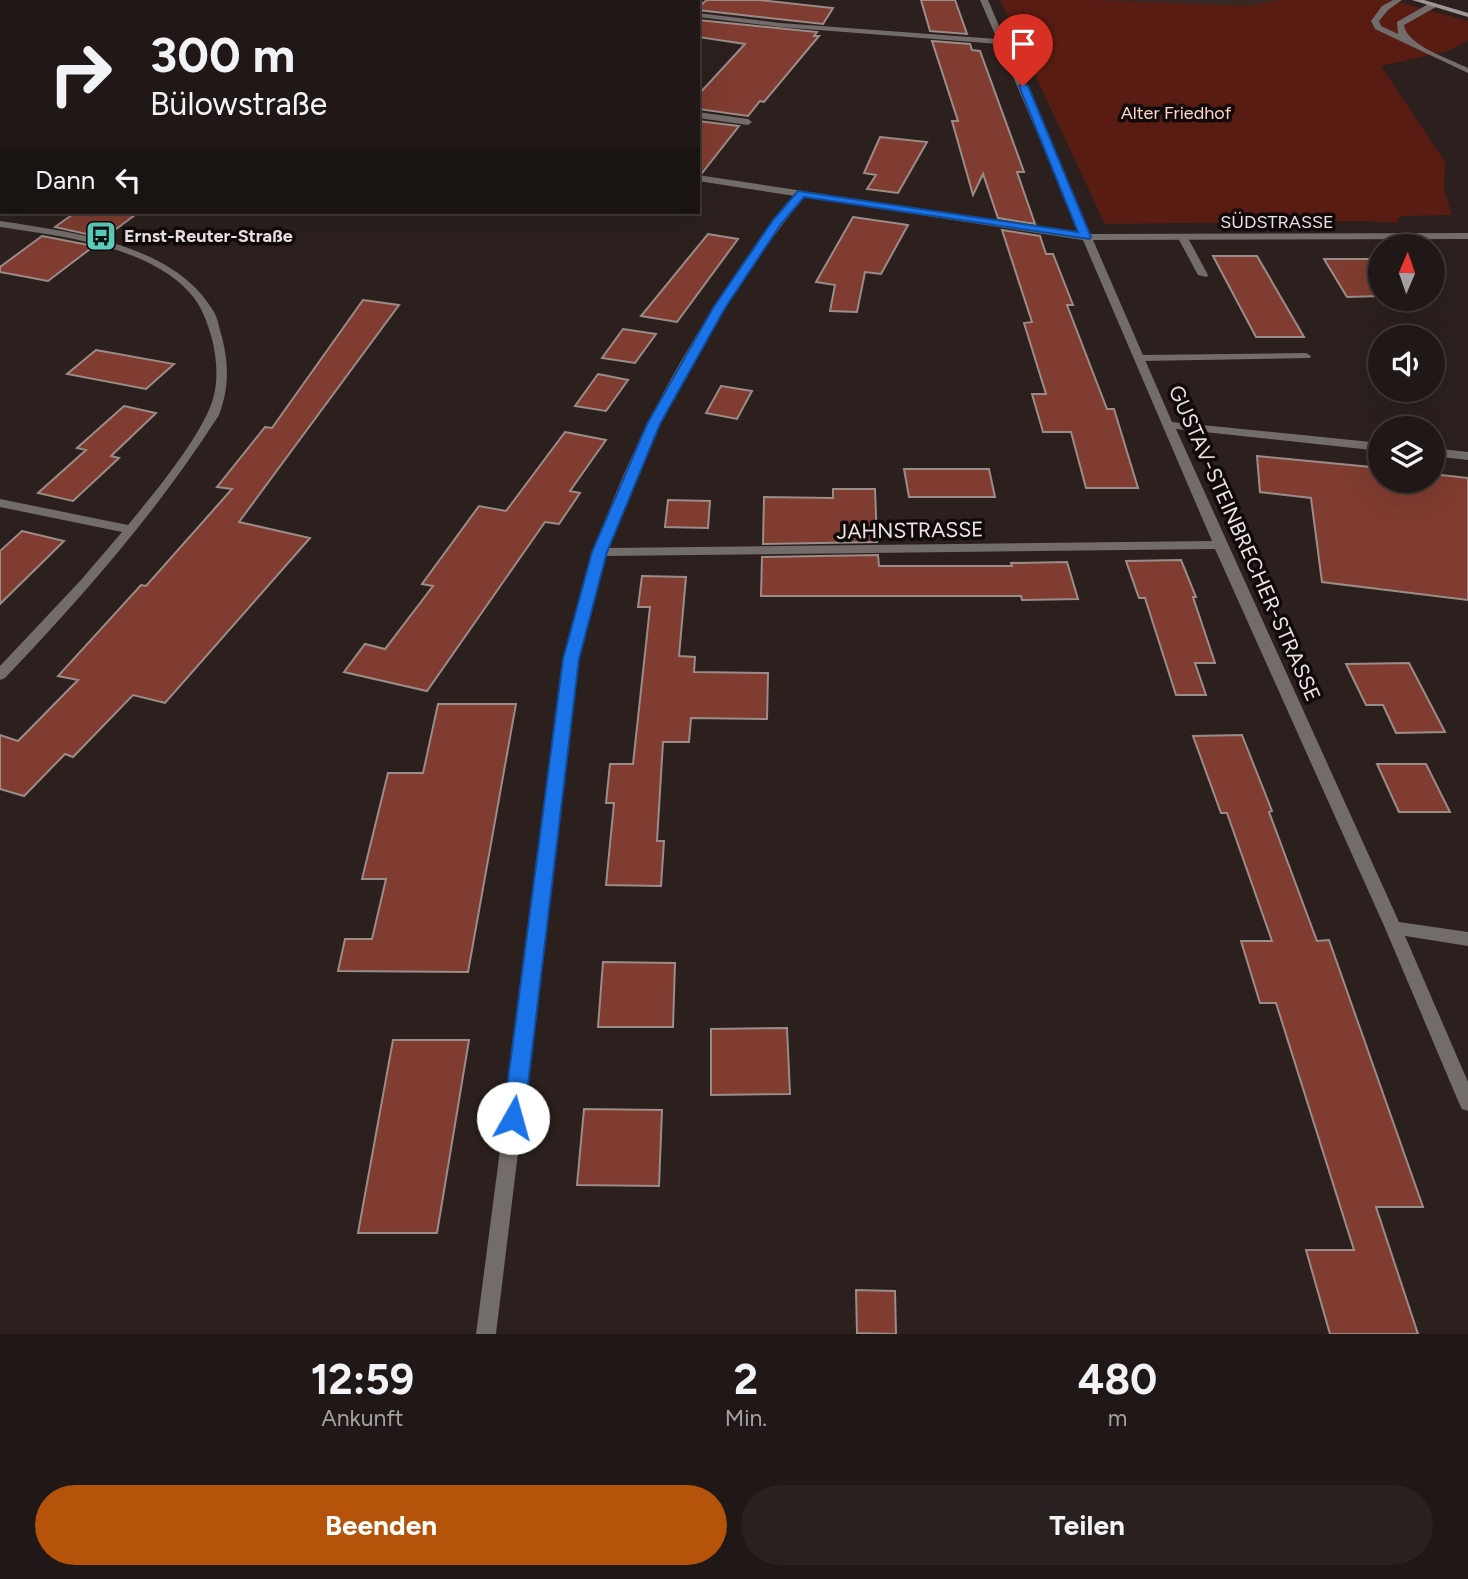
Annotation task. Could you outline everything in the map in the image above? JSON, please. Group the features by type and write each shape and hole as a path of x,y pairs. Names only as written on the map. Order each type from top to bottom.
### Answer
{"main road":[{"path":"1416,0 1468,15"}],"street":[{"name":"GUSTAV-STEINBRECHER-STRASSE","path":"985,0 1085,237 1141,358 1220,545 1393,928 1468,1103"},
{"path":"1398,0 1385,8 1375,21 1384,33 1468,71"},
{"path":"1417,46 1401,33 1400,24 1433,5"},
{"path":"700,15 780,25 1005,42"},
{"path":"700,115 748,122"},
{"name":"SÜDSTRASSE","path":"700,178 1085,237 1468,236"},
{"path":"486,1334 571,659 600,552 653,424 694,351 777,222 802,193"},
{"path":"0,224 96,240 172,273 208,310 223,360 220,399 198,440 132,530 94,576 0,675"},
{"path":"1184,238 1203,275"},
{"path":"1141,358 1306,356"},
{"path":"1170,425 1368,446"},
{"path":"1445,453 1468,456"},
{"path":"0,503 132,530"},
{"name":"JAHNSTRASSE","path":"600,552 1220,545"},
{"path":"1393,928 1468,939"}],"shaded area":[{"path":"1089,0 1280,0 1249,6"}],"green space":[{"name":"Alter Friedhof","path":"1000,0 1089,0 1249,6 1280,0 1392,0 1468,21 1468,40 1448,51 1381,66 1445,162 1444,189 1452,215 1400,216 1397,223 1362,221 1105,224"}],"building":[{"path":"707,0 759,0 833,8 823,24 700,10 700,5"},
{"path":"921,0 955,0 967,34 930,31"},
{"path":"700,20 817,32 814,36 819,36 764,102 760,101 748,116 700,109 700,93 745,44 700,37"},
{"path":"932,41 970,44 972,50 980,51 1024,172 1017,172 1035,224 998,218 983,174 973,195 952,121 958,121"},
{"path":"700,121 739,126 702,173"},
{"path":"880,137 927,142 898,193 867,189 876,175 864,173"},
{"path":"73,214 136,214 104,238 55,227"},
{"path":"853,217 908,225 881,274 865,272 857,312 830,311 835,285 816,282"},
{"path":"1002,230 1040,236 1046,254 1053,254 1073,305 1067,305 1107,409 1114,409 1138,488 1086,488 1071,432 1043,432 1032,394 1046,394 1024,323 1032,322"},
{"path":"708,234 738,239 677,322 641,316"},
{"path":"42,236 94,246 48,281 0,272 0,267"},
{"path":"1213,256 1257,256 1304,337 1256,337"},
{"path":"1324,259 1368,259 1368,296 1347,297"},
{"path":"363,300 399,305 239,522 310,538 165,703 133,695 73,757 65,754 24,796 0,789 0,735 18,741 78,680 58,676 141,585 146,586 232,489 217,487 265,427 272,428"},
{"path":"623,329 656,334 635,363 602,358"},
{"path":"96,350 174,364 146,389 67,374"},
{"path":"598,374 628,380 606,411 575,406"},
{"path":"721,386 752,391 737,419 706,413"},
{"path":"124,406 156,413 111,456 119,458 73,501 38,493 86,450 77,448"},
{"path":"565,432 606,440 570,491 580,493 559,524 545,522 427,691 344,672 365,644 385,649 433,586 422,584 479,506 506,511"},
{"path":"1257,456 1368,467 1368,493 1445,493 1445,475 1468,478 1468,600 1322,582 1311,498 1260,492"},
{"path":"904,469 989,469 995,497 909,497"},
{"path":"833,489 875,489 877,542 763,544 764,497 833,498"},
{"path":"668,500 710,501 708,528 665,527"},
{"path":"22,531 64,541 0,604 0,551"},
{"path":"878,555 879,566 1012,566 1011,563 1067,562 1078,599 1022,600 1021,596 761,596 762,557"},
{"path":"1181,560 1196,597 1193,597 1215,663 1195,663 1206,695 1176,695 1145,598 1139,598 1126,561"},
{"path":"642,576 686,577 679,656 695,657 694,672 768,673 767,719 691,718 689,742 663,742 657,841 664,841 661,886 606,885 614,803 606,803 610,764 633,764 650,607 638,607"},
{"path":"1409,663 1445,732 1396,733 1383,705 1366,705 1346,664"},
{"path":"438,704 516,704 468,972 338,971 345,939 372,939 386,879 362,879 388,773 423,773"},
{"path":"1242,735 1272,811 1269,812 1317,941 1329,940 1423,1207 1376,1207 1418,1334 1330,1334 1306,1250 1354,1250 1276,1003 1260,1003 1241,941 1272,941 1227,813 1221,813 1193,736"},
{"path":"1377,764 1426,764 1450,812 1399,812"},
{"path":"603,962 675,963 673,1027 598,1027"},
{"path":"787,1028 790,1094 711,1095 711,1029"},
{"path":"393,1040 469,1040 437,1233 358,1233"},
{"path":"584,1109 662,1110 659,1186 577,1185"},
{"path":"856,1290 895,1291 896,1334 857,1333"}],"place":[{"name":"Ernst-Reuter-Straße","path":"101,236"}],"route":[{"path":"513,1118 571,659 600,552 653,424 719,308 777,222 802,193 1085,237 1023,86"}]}
